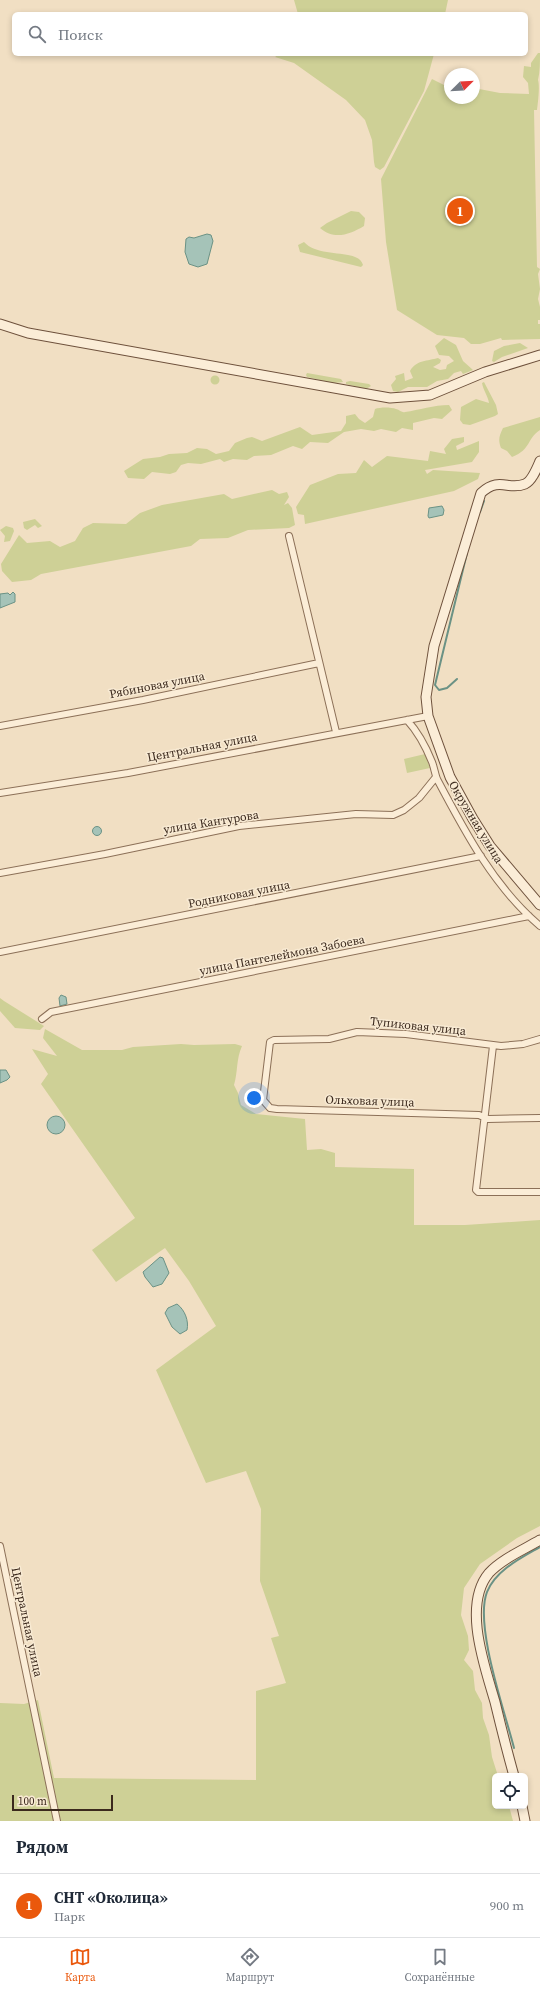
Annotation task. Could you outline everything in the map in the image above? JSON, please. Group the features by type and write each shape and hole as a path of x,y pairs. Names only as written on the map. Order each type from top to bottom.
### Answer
{"street":[{"path":"0,324 28,333 390,398 430,395 486,372 540,355"},
{"path":"540,461 531,479 525,484 495,484 487,487 480,493 434,646 427,690 428,716 450,777 490,846 540,906"},
{"path":"289,536 336,732"},
{"name":"Рябиновая улица","path":"0,726 143,700 319,663"},
{"name":"Центральная улица","path":"0,793 128,773 336,732 428,716"},
{"name":"Окружная улица","path":"407,720 424,745 436,777 452,810 481,856 501,884 529,916 540,926"},
{"name":"улица Кантурова","path":"0,873 105,854 239,826 303,821 356,814 393,815 404,810 419,798 436,777"},
{"name":"Родниковая улица","path":"0,952 481,856"},
{"name":"улица Пантелеймона Забоева","path":"42,1019 51,1012 529,916"},
{"name":"Тупиковая улица","path":"270,1042 282,1039 329,1039 357,1032 406,1034 493,1046 518,1045 539,1040"},
{"name":"Ольховая улица","path":"270,1042 263,1100 270,1108 479,1115 488,1119 540,1118"},
{"path":"493,1046 483,1117 476,1190 478,1192 540,1192"},
{"path":"513,1773 479,1644 477,1610 481,1587 489,1574 502,1562 540,1540"},
{"name":"Центральная улица","path":"0,1546 57,1821"},
{"path":"523,1809 525,1821"}],"green space":[{"path":"294,0 448,0 445,12 297,12"},
{"path":"538,53 540,53 540,70 538,80 539,94 537,110 534,110 537,267 540,269 538,274 540,289 538,299 540,307 540,320 538,320 538,324 540,324 540,339 502,340 501,338 480,344 471,344 464,338 437,335 397,310 386,242 381,179 432,79 444,85 444,104 480,104 480,89 500,93 529,94 528,83 523,77 524,66 531,67 531,63"},
{"path":"433,56 424,91 384,167 380,170 375,167 372,140 365,120 346,100 294,63 275,57"},
{"path":"351,211 359,212 365,218 364,226 353,232 342,235 331,234 320,228 327,223"},
{"path":"304,242 319,250 354,257 360,260 363,265 361,267 300,252 298,245"},
{"path":"444,338 456,345 463,361 473,370 463,374 461,371 454,373 448,379 437,381 427,387 408,387 398,392 393,391 391,385 396,379 395,376 404,373 405,381 413,378 410,371 419,363 438,358 441,360 440,363 433,367 440,370 446,369 447,365 454,361 449,356 439,355 435,346"},
{"path":"520,343 528,348 502,357 494,362 492,361 494,351 504,346"},
{"path":"307,373 341,379 343,382 333,383 307,377"},
{"path":"213,376 217,376 219,380 217,384 213,384 211,382 211,378"},
{"path":"350,381 369,384 371,386 366,389 346,384 346,382"},
{"path":"484,382 496,405 498,414 470,425 463,424 460,420 461,407 476,399 489,403 482,383"},
{"path":"449,405 452,410 442,419 434,418 413,423 413,430 402,428 396,432 381,429 374,431 361,429 344,432 328,443 310,442 302,449 293,446 271,455 254,456 247,460 233,459 224,462 220,459 201,464 188,463 181,465 176,472 170,474 152,472 144,479 128,478 124,471 143,459 160,457 169,454 187,453 197,448 207,449 216,454 229,451 235,443 247,438 252,437 262,441 300,427 312,435 341,431 346,423 346,416 355,414 365,423 373,417 375,409 377,408 391,408 404,412"},
{"path":"540,417 540,430 536,433 523,451 512,457 507,451 501,448 499,438 503,428"},
{"path":"464,437 464,442 456,446 457,450 479,441 479,452 472,462 425,470 427,474 433,470 480,473 478,479 454,491 305,524 304,515 298,514 296,507 310,485 338,474 356,473 364,460 372,467 387,456 428,461 430,451 446,454 444,449 452,439"},
{"path":"272,490 279,494 287,492 289,497 284,505 288,503 292,508 295,525 289,528 248,530 228,538 200,539 191,546 41,574 31,580 12,582 2,571 1,564 19,535 27,543 50,541 60,547 75,541 83,528 93,523 126,524 140,513 162,505 224,494 232,499"},
{"path":"35,519 42,526 38,528 35,525 27,530 24,528 23,522"},
{"path":"6,526 13,528 14,531 10,541 4,542 5,536 0,530"},
{"path":"425,754 430,768 407,773 404,759"},
{"path":"0,998 44,1026 40,1030 15,1028 0,1011"},
{"path":"45,1029 82,1050 122,1050 133,1047 181,1044 235,1044 242,1046 234,1085 241,1105 256,1114 305,1119 307,1150 321,1149 335,1153 335,1167 414,1169 414,1225 465,1225 540,1220 540,1526 517,1538 480,1564 464,1588 461,1615 468,1636 469,1650 464,1660 473,1671 475,1690 482,1703 483,1718 489,1735 492,1757 497,1773 492,1773 492,1809 510,1809 513,1821 0,1821 0,1703 24,1704 38,1700 54,1778 256,1780 256,1691 286,1683 271,1638 279,1636 260,1581 261,1509 246,1471 206,1483 156,1370 216,1326 189,1281 165,1248 116,1282 92,1250 135,1218 41,1084 48,1074 32,1049 57,1056 43,1038"}],"water":[{"path":"207,234 211,235 213,241 207,264 198,267 189,264 185,252 186,239 189,237 194,238"},
{"path":"442,506 444,510 443,515 429,518 429,508"},
{"path":"13,592 15,594 15,602 0,608 0,594 8,593 10,595"},
{"path":"95,827 99,827 101,831 99,835 95,835 93,833 93,829"},
{"path":"61,995 66,997 67,1004 60,1006 59,998"},
{"path":"0,1070 6,1070 10,1077 0,1083"},
{"path":"52,1116 60,1116 65,1121 63,1132 60,1134 52,1134 47,1129 47,1121"},
{"path":"160,1257 163,1258 169,1273 162,1284 153,1287 143,1272"},
{"path":"177,1304 184,1312 187,1323 187,1330 180,1334 172,1327 165,1313 168,1308"}],"waterway":[{"path":"480,512 484,501"},
{"path":"457,679 447,688 439,690 435,685 467,553"},
{"path":"514,1748 487,1646 484,1625 484,1607 487,1592 496,1577 510,1565 540,1547"}],"place":[{"name":"СНТ «Околица»","path":"460,211"}]}
